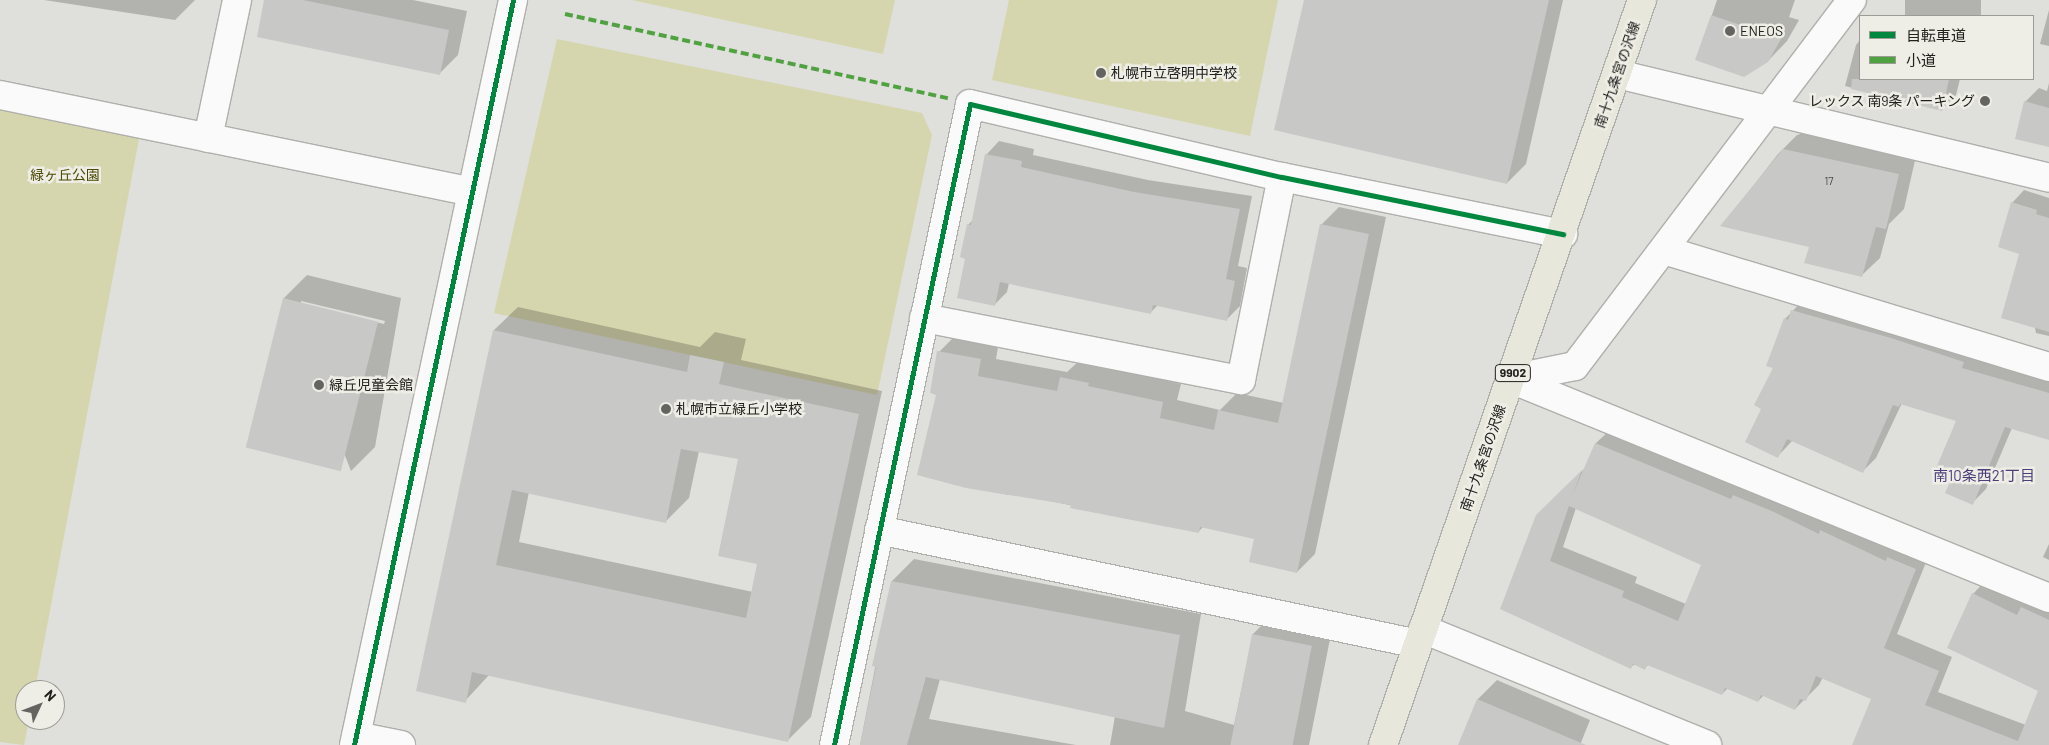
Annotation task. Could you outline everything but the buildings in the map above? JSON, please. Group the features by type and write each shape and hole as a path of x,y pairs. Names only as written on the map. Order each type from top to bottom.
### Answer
{"main road":[{"name":"南十九条宮の沢線","path":"1383,745 1563,234 1642,0"}],"street":[{"path":"208,138 237,0"},
{"path":"401,745 355,740 513,0"},
{"path":"1511,380 1575,366 1852,0"},
{"path":"1617,74 2049,178"},
{"path":"0,95 471,192"},
{"path":"834,745 970,104 1282,177 1563,234"},
{"path":"924,318 1241,380 1282,177"},
{"path":"1664,250 2049,367"},
{"path":"1511,380 2049,598"},
{"path":"879,530 1420,637 1707,745"}],"green space":[{"path":"632,0 895,0 883,54"},
{"path":"1009,0 1278,0 1250,136 992,80"},
{"path":"557,39 922,113 932,135 877,395 494,313"},
{"name":"緑ヶ丘公園","path":"0,95 142,123 37,680 15,680 15,730 27,730 24,745 0,742"}],"marked path":[{"path":"565,14 950,99"}],"cycle path":[{"path":"354,745 513,0"},
{"path":"834,745 970,104 1282,177 1563,234"}],"place":[{"name":"ENEOS","path":"1730,31"},
{"name":"札幌市立啓明中学校","path":"1101,73"},
{"name":"レックス 南9条 パーキング","path":"1985,101"},
{"name":"緑丘児童会館","path":"319,385"},
{"name":"札幌市立緑丘小学校","path":"666,409"}],"district":[{"name":"南10条西21丁目","path":"1984,476"}]}
